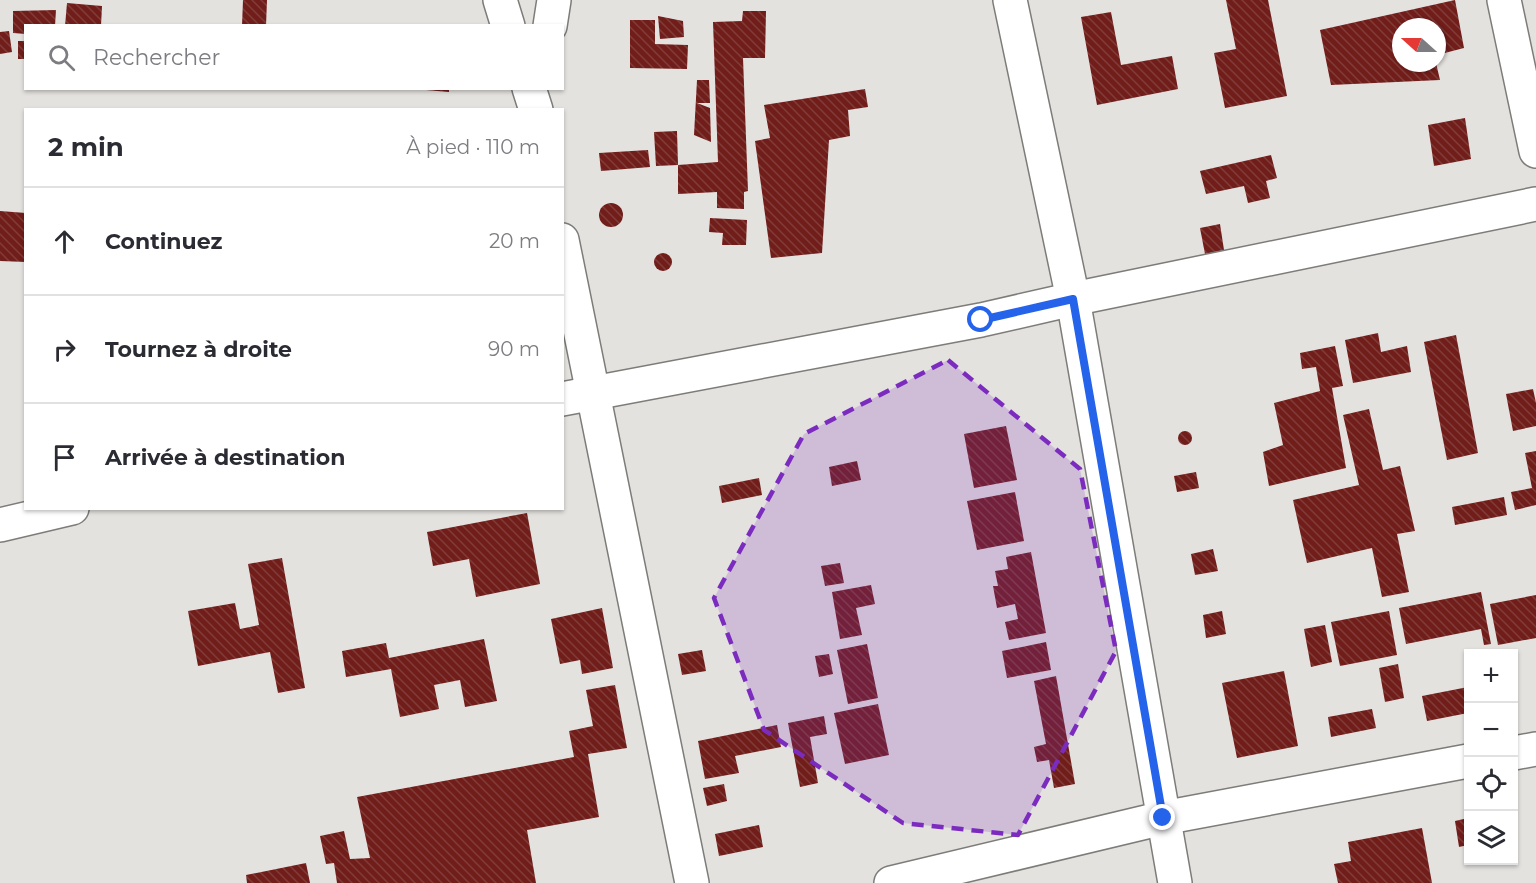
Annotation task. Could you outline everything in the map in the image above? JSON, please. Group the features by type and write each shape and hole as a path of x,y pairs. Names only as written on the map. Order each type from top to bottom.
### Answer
{"street":[{"path":"500,0 507,24"},
{"path":"550,24 554,0"},
{"path":"1010,0 1073,299 1175,883"},
{"path":"1504,0 1536,152"},
{"path":"530,90 536,108"},
{"path":"537,108 541,90"},
{"path":"578,396 981,320 1536,204"},
{"path":"564,260 578,396 692,883"},
{"path":"0,525 64,510"},
{"path":"1518,752 1536,749"},
{"path":"891,883 1163,818 1464,762"}],"highlighted area":[{"path":"948,360 1080,469 1116,651 1018,835 903,823 764,730 714,598 804,434"}],"building":[{"path":"243,0 267,0 266,24 242,24"},
{"path":"1226,0 1268,0 1287,96 1225,108 1214,53 1236,49"},
{"path":"1455,0 1464,48 1446,53 1446,18 1392,18 1392,72 1438,72 1440,80 1331,85 1320,30"},
{"path":"67,3 102,6 101,24 65,24"},
{"path":"56,10 55,24 24,24 24,34 13,33 13,11"},
{"path":"743,11 766,11 765,58 743,58 748,191 744,192 744,209 717,208 717,192 678,194 678,165 718,162 713,22 742,21"},
{"path":"1111,12 1121,65 1172,56 1178,89 1097,105 1081,17"},
{"path":"658,16 683,21 684,37 660,39"},
{"path":"630,20 655,20 655,44 688,45 687,69 630,68"},
{"path":"9,31 12,52 0,54 0,32"},
{"path":"18,41 24,41 24,59 18,59"},
{"path":"697,80 709,80 710,103 697,103 710,108 711,142 694,135"},
{"path":"865,89 868,107 848,110 850,136 829,140 822,253 771,258 755,141 770,138 764,105"},
{"path":"426,90 449,90 449,92"},
{"path":"1465,118 1471,159 1434,166 1428,125"},
{"path":"677,131 678,165 656,166 654,132"},
{"path":"648,150 650,167 601,171 599,153"},
{"path":"1271,155 1277,178 1266,181 1270,198 1248,203 1244,186 1206,194 1200,171"},
{"path":"611,203 620,206 623,215 620,224 611,227 602,224 599,215 602,206"},
{"path":"0,211 24,213 24,262 0,261"},
{"path":"710,218 747,220 746,245 722,245 723,233 709,232"},
{"path":"1220,224 1224,250 1205,254 1200,228"},
{"path":"663,253 669,256 672,262 669,268 663,271 657,268 654,262 657,256"},
{"path":"1378,333 1381,352 1407,346 1411,372 1353,383 1345,340"},
{"path":"1456,335 1478,453 1447,460 1424,342"},
{"path":"1335,346 1343,386 1332,388 1346,468 1269,486 1263,452 1283,445 1274,403 1320,391 1316,367 1302,369 1300,353"},
{"path":"1533,389 1536,403 1536,426 1513,431 1506,394"},
{"path":"1369,409 1383,470 1400,466 1415,531 1397,534 1409,592 1382,597 1372,548 1307,563 1293,500 1359,485 1343,415"},
{"path":"1006,426 1017,480 974,488 964,434"},
{"path":"1185,431 1190,433 1192,438 1190,443 1185,445 1180,443 1178,438 1180,433"},
{"path":"1536,451 1536,505 1515,510 1511,492 1532,488 1525,453"},
{"path":"857,461 861,480 832,486 829,467"},
{"path":"1196,472 1199,488 1177,492 1174,476"},
{"path":"759,478 762,495 722,503 719,486"},
{"path":"1015,492 1024,541 977,550 967,501"},
{"path":"1504,497 1507,515 1455,525 1452,507"},
{"path":"527,513 540,584 476,597 469,559 433,566 427,532"},
{"path":"1213,549 1218,571 1195,575 1191,554"},
{"path":"1031,552 1046,633 1009,640 1005,622 1018,619 1015,604 997,608 993,586 998,586 995,571 1008,569 1006,557"},
{"path":"282,558 305,688 278,693 270,652 198,666 188,611 235,603 240,629 259,625 248,564"},
{"path":"840,563 844,583 825,586 821,566"},
{"path":"871,585 875,604 856,608 862,635 840,639 832,592"},
{"path":"1481,592 1491,644 1484,645 1481,629 1406,644 1399,608"},
{"path":"1536,595 1536,638 1498,645 1490,604"},
{"path":"602,608 613,668 582,674 580,660 560,664 551,619"},
{"path":"1222,611 1226,634 1206,638 1203,615"},
{"path":"1389,611 1397,655 1340,666 1331,622"},
{"path":"1325,625 1332,662 1311,667 1304,629"},
{"path":"484,639 497,701 465,707 460,680 434,685 439,709 400,717 391,669 346,677 342,651 386,643 389,658"},
{"path":"1046,642 1051,670 1007,678 1002,651"},
{"path":"867,644 878,698 848,704 837,650"},
{"path":"702,650 706,671 682,675 678,654"},
{"path":"829,654 833,674 819,677 815,656"},
{"path":"1398,664 1404,698 1385,702 1379,668"},
{"path":"1284,671 1298,746 1237,758 1222,683"},
{"path":"1056,676 1075,784 1054,788 1049,760 1037,762 1034,747 1046,744 1034,681"},
{"path":"615,685 627,748 588,754 599,817 527,830 536,883 337,883 334,863 326,864 320,836 344,831 350,859 370,858 357,797 574,757 569,731 593,726 586,690"},
{"path":"1464,688 1464,714 1427,721 1422,696"},
{"path":"878,704 889,755 845,764 834,713"},
{"path":"1372,709 1376,728 1331,737 1328,717"},
{"path":"824,716 827,734 810,737 818,783 800,787 788,723"},
{"path":"777,725 781,747 735,756 739,773 705,779 698,741"},
{"path":"724,784 727,801 707,806 703,788"},
{"path":"1464,819 1464,846 1459,847 1455,821"},
{"path":"759,825 763,847 719,856 715,834"},
{"path":"1422,828 1432,883 1338,883 1334,864 1351,861 1348,842"},
{"path":"306,863 310,883 247,883 246,875"}],"route":[{"path":"981,320 1073,299 1163,818"}]}
